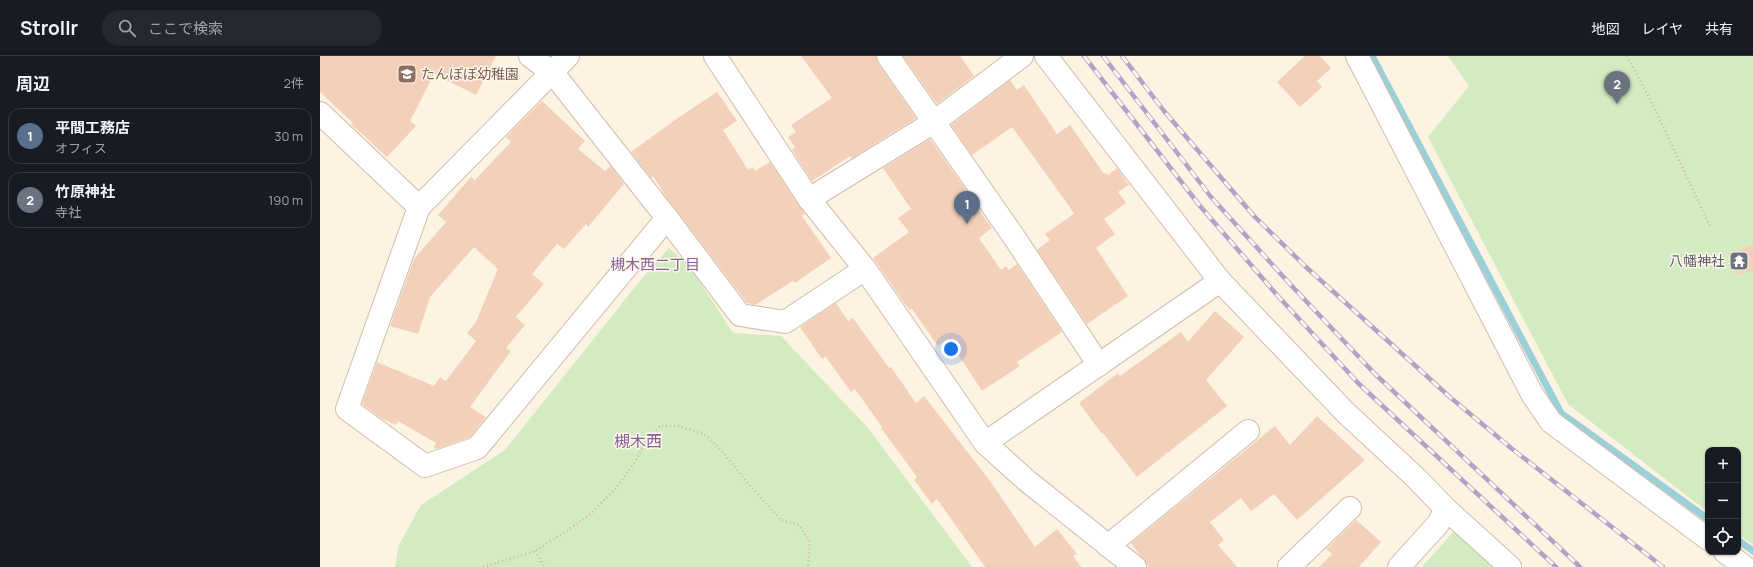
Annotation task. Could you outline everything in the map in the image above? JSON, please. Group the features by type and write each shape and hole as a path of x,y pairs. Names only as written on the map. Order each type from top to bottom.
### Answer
{"street":[{"path":"530,56 553,73 667,218 740,315 785,322 865,269"},
{"path":"568,56 553,73 419,207 347,409 425,466 477,448 667,218"},
{"path":"715,56 810,199 865,269 985,443 1026,480 1108,546 1126,565"},
{"path":"888,56 1014,237 1099,365"},
{"path":"810,199 934,122 1022,56"},
{"path":"1046,56 1220,281 1346,413 1415,477 1446,509 1510,567"},
{"path":"1358,56 1532,394 1551,422 1705,537"},
{"path":"320,113 419,207"},
{"path":"985,443 1220,281"},
{"path":"1108,546 1248,431"},
{"path":"1289,567 1350,508"},
{"path":"1399,567 1438,524 1446,509"},
{"path":"1729,555 1745,567"}],"path":[{"path":"1627,56 1653,105 1710,226"},
{"path":"483,567 535,551 592,513 617,487 644,445 660,426 679,426 704,434 720,449 781,520 798,525 810,542 808,567"},
{"path":"535,551 545,567"}],"green space":[{"path":"1448,56 1753,56 1753,545 1741,536 1741,447 1705,447 1705,510 1568,404 1428,137 1469,86"},
{"path":"669,248 689,265 733,333 781,336 868,428 972,567 395,567 399,545 421,505 505,450 639,282"},
{"path":"1456,529 1497,567 1422,567"}],"building":[{"path":"320,56 496,56 476,95 434,74 410,121 416,126 387,157 351,124 353,123 320,92"},
{"path":"801,56 876,56 878,63 916,118 852,158 850,156 812,181 792,150 795,147 788,137 796,132 791,125 832,98"},
{"path":"903,56 960,56 974,76 937,104"},
{"path":"1305,56 1320,56 1331,68 1317,81 1322,87 1300,107 1277,82"},
{"path":"1010,80 1017,90 1024,85 1057,134 1070,125 1104,174 1106,173 1108,175 1117,168 1129,185 1118,192 1126,203 1104,219 1115,234 1096,248 1128,296 1087,324 1037,250 1050,240 1045,234 1074,214 1069,206 1012,127 972,155 951,125"},
{"path":"717,92 737,121 723,130 748,170 753,167 755,171 770,162 805,214 802,216 831,258 795,283 793,281 755,305 747,303 667,198 653,176 651,178 631,152"},
{"path":"542,101 585,141 578,149 605,171 611,166 624,184 588,227 586,224 564,249 557,244 532,274 544,284 516,317 525,325 506,348 511,351 470,407 486,417 470,437 437,449 434,447 436,443 398,421 396,425 382,419 362,404 377,362 434,386 440,377 446,381 476,341 467,333 475,324 498,269 474,247 430,297 418,334 390,326 414,259 446,222 438,215 471,177 475,180 511,142 506,137"},
{"path":"930,139 992,228 979,238 1001,270 1006,266 1009,270 1017,264 1062,332 1017,362 1020,366 982,391 948,339 938,346 912,309 910,310 904,303 873,258 909,232 898,218 911,209 883,168"},
{"path":"1753,245 1753,270 1737,275 1729,253"},
{"path":"836,303 848,321 853,318 889,368 891,367 916,403 924,396 990,481 1035,547 1057,529 1077,554 1073,556 1081,567 985,567 937,499 932,504 914,480 917,477 881,428 882,427 855,389 851,392 826,357 822,359 800,327"},
{"path":"1215,311 1244,337 1206,380 1227,406 1137,477 1079,403 1118,373 1120,376 1181,332 1188,342"},
{"path":"1317,416 1365,460 1297,520 1274,494 1251,511 1241,498 1210,522 1224,540 1218,545 1237,567 1149,567 1131,543 1275,426 1290,445"},
{"path":"1356,520 1381,542 1359,567 1319,567 1332,554 1326,549"}],"waterway":[{"path":"1372,56 1561,413 1705,517"},
{"path":"1741,542 1753,551"}],"railway":[{"path":"1084,56 1200,206 1277,295 1359,384 1556,567"},
{"path":"1103,56 1211,197 1289,283 1374,373 1580,567"},
{"path":"1122,56 1164,111 1254,216 1306,267 1451,398 1511,448 1663,567"}],"place":[{"name":"たんぽぽ幼稚園","path":"407,74"},
{"name":"竹原神社","path":"1617,104"},
{"name":"平間工務店","path":"967,224"},
{"name":"八幡神社","path":"1739,261"}],"district":[{"name":"槻木西二丁目","path":"655,265"},
{"name":"槻木西","path":"638,441"}]}
